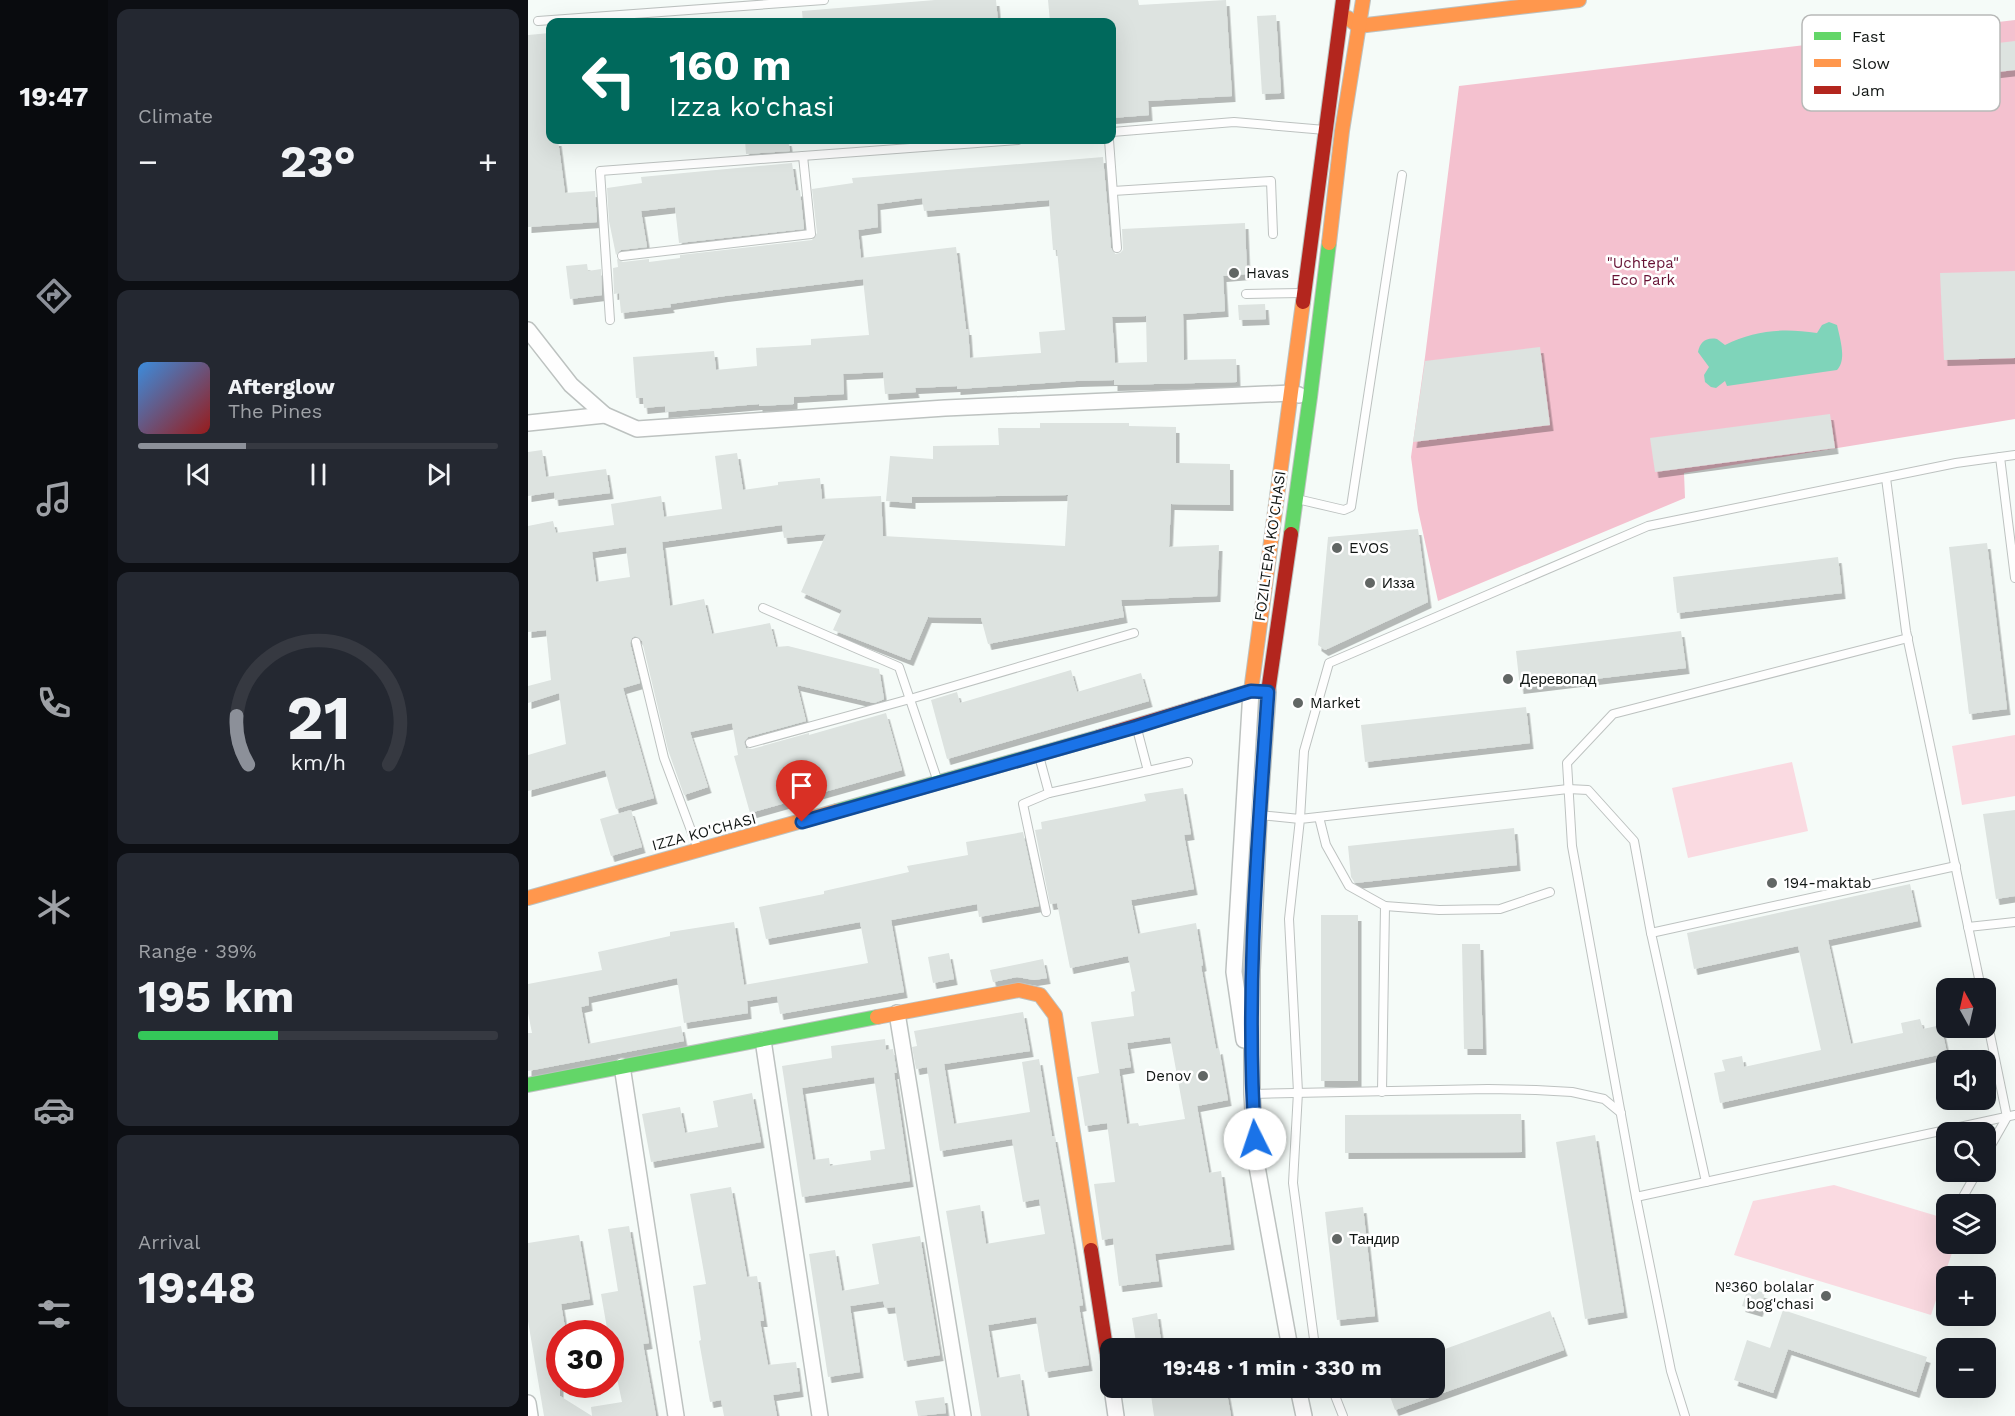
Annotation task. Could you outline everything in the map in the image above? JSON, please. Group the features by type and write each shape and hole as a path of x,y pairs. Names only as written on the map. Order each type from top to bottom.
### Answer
{"main road":[{"path":"1358,0 1343,6 1358,26 1579,0"},
{"name":"FOZILTEPA KO'CHASI","path":"1268,692 1310,397 1342,131 1363,0"},
{"name":"FOZILTEPA KO'CHASI","path":"1251,691 1343,6"},
{"name":"IZZA KO'CHASI","path":"529,894 699,851 1136,727 1251,691 1268,692"},
{"path":"528,1085 1019,990 1040,995 1054,1015 1104,1338"}],"street":[{"path":"528,330 571,385 605,415 637,429 945,408 1291,393 1310,397"},
{"path":"528,423 605,415"},
{"name":"FOZILTEPA KO'CHASI","path":"1251,691 1234,972 1252,1094 1258,1172 1288,1338"},
{"name":"FOZILTEPA KO'CHASI","path":"1252,1094 1252,970 1268,692"},
{"path":"897,1013 963,1416"},
{"path":"763,1040 820,1416"},
{"path":"622,1066 676,1416"},
{"path":"1113,1398 1116,1416"},
{"path":"1300,1398 1304,1416"},
{"path":"528,1403 530,1416"}],"lane":[{"path":"579,18 824,0"},
{"path":"538,21 546,20"},
{"path":"1116,132 1234,123 1342,131"},
{"path":"610,320 600,171 964,144"},
{"path":"1109,144 1117,248"},
{"path":"622,256 811,234 803,156"},
{"path":"1295,498 1344,510 1352,507 1402,175"},
{"path":"1113,191 1271,181 1273,234"},
{"path":"1246,294 1304,293"},
{"path":"1314,1338 1293,1183 1298,1092 1289,919 1300,819 1304,751 1329,663 1648,526 1956,463 2015,455"},
{"path":"2000,457 2015,578"},
{"path":"1886,478 1908,638 1979,978"},
{"path":"763,608 898,667 939,783"},
{"path":"750,743 1134,633"},
{"path":"1685,1416 1671,1371 1636,1197 1572,846 1567,763 1613,714 1908,638"},
{"path":"636,642 664,758 699,851"},
{"path":"1136,727 1148,771"},
{"path":"1038,754 1049,793"},
{"path":"1046,912 1023,804 1049,793 1188,762"},
{"path":"1260,815 1300,819 1568,789 1588,790 1634,841 1651,933 1706,1182"},
{"path":"1319,816 1326,845 1349,886 1384,906 1439,910 1500,909 1550,892"},
{"path":"1651,933 1956,866"},
{"path":"1382,1092 1384,906"},
{"path":"1968,927 2015,922"},
{"path":"1992,1038 2011,1116 1996,1139"},
{"path":"1252,1094 1488,1089 1572,1092 1604,1099 1621,1113"},
{"path":"1636,1197 2011,1116"},
{"path":"1336,1398 1343,1416"}],"shaded area":[{"path":"1829,322 1837,325 1841,343 1842,361 1837,370 1727,386 1725,381 1716,388 1705,382 1704,375 1709,367 1698,352 1700,345 1707,340 1717,339 1725,345 1758,333 1792,331 1817,333 1822,325"},
{"path":"2015,735 2015,796 1962,805 1952,746"},
{"path":"1792,762 1808,831 1688,858 1672,788"},
{"path":"1834,1185 1936,1216 1936,1254 1952,1254 1948,1266 1936,1266 1936,1300 1931,1315 1734,1255 1753,1201"}],"green space":[{"name":"\"Uchtepa\" Eco Park","path":"2015,20 2015,419 1684,473 1685,498 1438,601 1418,510 1411,457 1459,86 1802,45 1802,111 2000,111 2000,22"}],"building":[{"path":"935,0 996,0 998,18 803,18 802,11"},
{"path":"1048,0 1138,0 1139,5 1226,0 1232,96 1148,101 1149,115 1116,118 1116,18 1050,18"},
{"path":"1276,15 1281,93 1262,94 1257,16"},
{"path":"546,33 546,144 559,144 565,193 595,191 597,222 528,227 528,35"},
{"path":"2015,41 2015,70 2000,72 2000,43"},
{"path":"745,144 789,144 790,151 746,154"},
{"path":"1103,157 1111,248 1115,254 1123,250 1122,229 1245,223 1247,274 1223,276 1225,311 1183,314 1184,360 1236,359 1237,382 1114,385 1114,380 1076,381 957,389 957,386 915,388 916,392 885,394 883,372 843,374 844,394 794,397 794,404 759,406 759,404 665,412 665,406 644,408 643,398 636,398 633,357 714,351 716,370 757,366 756,348 811,345 811,339 869,335 863,279 725,296 670,304 671,307 621,313 619,293 614,294 613,268 618,267 617,259 623,262 649,259 649,262 680,258 680,255 812,240 817,233 812,189 853,183 852,178","holes":["922,198 924,211 1049,200 1053,250 1057,250 1065,330 1039,332 1041,353 970,358 956,247 861,258 858,230 878,227 877,204","1146,316 1147,362 1115,363 1112,317"]},
{"path":"792,163 796,191 800,190 804,229 679,243 675,207 641,211 647,247 621,250 616,255 609,221 607,188 642,183 641,177"},
{"path":"587,264 588,271 601,269 602,295 570,299 566,266"},
{"path":"2015,271 2015,358 1944,360 1940,273"},
{"path":"1265,304 1266,319 1239,320 1238,305"},
{"path":"1540,347 1550,425 1413,442 1425,361"},
{"path":"1830,414 1835,448 1655,472 1650,438"},
{"path":"1040,423 1129,423 1129,426 1176,427 1176,463 1230,464 1230,505 1171,504 1169,547 1219,545 1217,596 1121,600 1124,617 988,644 981,618 928,617 910,660 833,630 842,610 801,592 826,534 784,538 782,525 662,542 670,606 704,599 712,634 770,623 776,647 788,646 879,669 884,699 874,703 797,685 806,721 748,737 744,742 746,748 752,749 809,733 809,735 886,713 902,770 750,813 734,756 738,755 732,723 690,732 708,787 684,795 668,750 642,641 635,636 630,643 640,683 623,688 654,798 616,809 605,770 528,791 528,755 566,744 559,693 528,703 528,686 551,680 546,630 528,632 528,526 553,521 556,533 614,525 611,504 661,496 664,517 722,509 715,456 737,453 743,490 778,485 778,482 820,478 822,499 881,496 883,536 1065,546 1068,495 912,497 912,503 886,501 890,456 933,459 933,446 999,445 998,428 1040,428","holes":["626,547 630,577 596,582 592,552"]},
{"path":"542,450 546,477 606,469 610,493 555,500 554,492 528,496 528,452"},
{"path":"1418,529 1428,602 1325,650 1318,645 1328,537"},
{"path":"1987,543 2007,709 1969,714 1949,547"},
{"path":"1838,557 1842,593 1677,613 1673,577"},
{"path":"1681,631 1686,668 1520,688 1516,651"},
{"path":"1071,670 1077,692 1141,673 1149,701 947,759 931,700 957,692 960,703"},
{"path":"1526,707 1530,743 1365,762 1361,725"},
{"path":"1183,788 1191,834 1184,835 1194,889 1131,900 1138,934 1196,923 1203,965 1201,966 1216,1049 1219,1048 1228,1100 1197,1106 1209,1173 1221,1171 1231,1244 1155,1254 1159,1281 1119,1286 1113,1238 1102,1240 1094,1184 1115,1182 1107,1123 1085,1126 1077,1077 1099,1073 1091,1022 1134,1016 1131,992 1135,991 1128,956 1070,968 1057,903 1050,904 1035,830 1042,829 1041,822 1146,801 1144,794","holes":["1170,1037 1185,1119 1139,1126 1138,1123 1127,1124 1119,1069 1131,1067 1127,1043"]},
{"path":"631,810 642,847 611,856 600,819"},
{"path":"2015,810 2015,896 1996,899 1983,814"},
{"path":"1514,828 1517,865 1355,883 1351,877 1348,846"},
{"path":"1023,832 1039,906 979,917 977,904 891,920 904,992 780,1014 777,996 747,1001 748,1013 684,1023 677,978 588,997 589,1005 581,1007 588,1044 681,1026 684,1041 528,1071 528,1033 532,1033 528,1013 528,984 602,970 598,952 670,936 670,932 734,922 744,985 868,963 860,922 766,939 759,907 824,894 824,891 909,872 907,866 968,855 966,842"},
{"path":"1910,884 1918,921 1828,940 1851,1044 1903,1033 1901,1023 1920,1019 1923,1029 1936,1026 1936,1038 1944,1038 1946,1050 1936,1050 1936,1055 1720,1103 1714,1073 1725,1071 1722,1060 1742,1056 1744,1067 1821,1050 1798,946 1694,969 1687,933"},
{"path":"1321,915 1358,915 1358,1081 1321,1081"},
{"path":"1462,944 1480,944 1483,1049 1464,1049"},
{"path":"949,953 954,979 933,983 928,957"},
{"path":"1043,959 1047,978 1034,980 1017,977 993,982 990,970"},
{"path":"1023,1012 1030,1051 944,1064 954,1124 1030,1112 1022,1062 1039,1059 1073,1243 1083,1305 1079,1306 1089,1365 1045,1372 1036,1317 988,1325 997,1378 1020,1374 1027,1416 981,1416 946,1211 980,1205 986,1244 1045,1234 1039,1199 1023,1202 1012,1139 940,1151 927,1067 916,1069 912,1047 917,1046 914,1031"},
{"path":"885,1039 886,1050 893,1049 897,1073 894,1073 910,1181 802,1197 782,1066 832,1058 831,1046","holes":["874,1077 885,1149 870,1151 871,1160 830,1166 829,1158 813,1160 802,1088"]},
{"path":"752,1093 761,1142 651,1162 642,1114 680,1107 685,1133 718,1127 713,1101"},
{"path":"1521,1114 1522,1152 1345,1153 1345,1115"},
{"path":"1595,1135 1624,1312 1585,1319 1556,1142"},
{"path":"731,1187 747,1277 757,1276 764,1321 760,1321 768,1365 796,1362 800,1391 773,1395 777,1416 724,1416 721,1400 710,1402 699,1341 701,1340 693,1286 706,1284 690,1194"},
{"path":"1363,1207 1375,1316 1337,1320 1325,1212"},
{"path":"629,1226 649,1343 643,1344 656,1416 592,1416 591,1407 622,1402 621,1398 624,1398 624,1320 606,1320 601,1294 618,1291 608,1229"},
{"path":"579,1235 590,1299 561,1304 564,1320 546,1320 546,1398 563,1398 592,1416 544,1416 528,1321 528,1243"},
{"path":"920,1236 940,1355 904,1361 895,1307 885,1308 883,1301 850,1306 860,1372 828,1377 809,1254 835,1250 842,1291 879,1284 872,1244"},
{"path":"1748,1288 1765,1293 1759,1311 1742,1306"},
{"path":"1783,1310 1927,1357 1916,1392 1788,1349 1773,1393 1734,1380 1747,1340 1770,1348"},
{"path":"1550,1311 1564,1350 1445,1392 1445,1349"},
{"path":"1157,1313 1161,1338 1135,1338 1132,1318"},
{"path":"944,1397 946,1413 918,1416 915,1401"},
{"path":"1151,1398 1228,1398 1231,1416 1154,1416"},
{"path":"1391,1398 1429,1398 1395,1410"}],"traffic: fast":[{"path":"1291,534 1329,243"},
{"path":"837,811 1099,737"},
{"path":"528,1085 877,1017"}],"traffic: slow":[{"path":"1329,243 1342,131 1363,0"},
{"path":"1348,18 1358,26 1579,0"},
{"path":"1251,691 1303,302"},
{"path":"528,898 837,811"},
{"path":"877,1017 1019,990 1040,995 1055,1015 1091,1250"}],"traffic: jam":[{"path":"1303,302 1343,0"},
{"path":"1099,737 1251,691 1268,692 1291,534"},
{"path":"1091,1250 1104,1338"}],"place":[{"name":"Havas","path":"1234,273"},
{"name":"EVOS","path":"1337,548"},
{"name":"Изза","path":"1370,583"},
{"name":"Деревопад","path":"1508,679"},
{"name":"Market","path":"1298,703"},
{"name":"194-maktab","path":"1772,883"},
{"name":"Denov","path":"1203,1076"},
{"name":"Тандир","path":"1337,1239"},
{"name":"№360 bolalar bog'chasi","path":"1826,1296"}],"route":[{"path":"802,822 1136,727 1251,691 1268,692 1252,970 1252,1094 1255,1139"}]}
